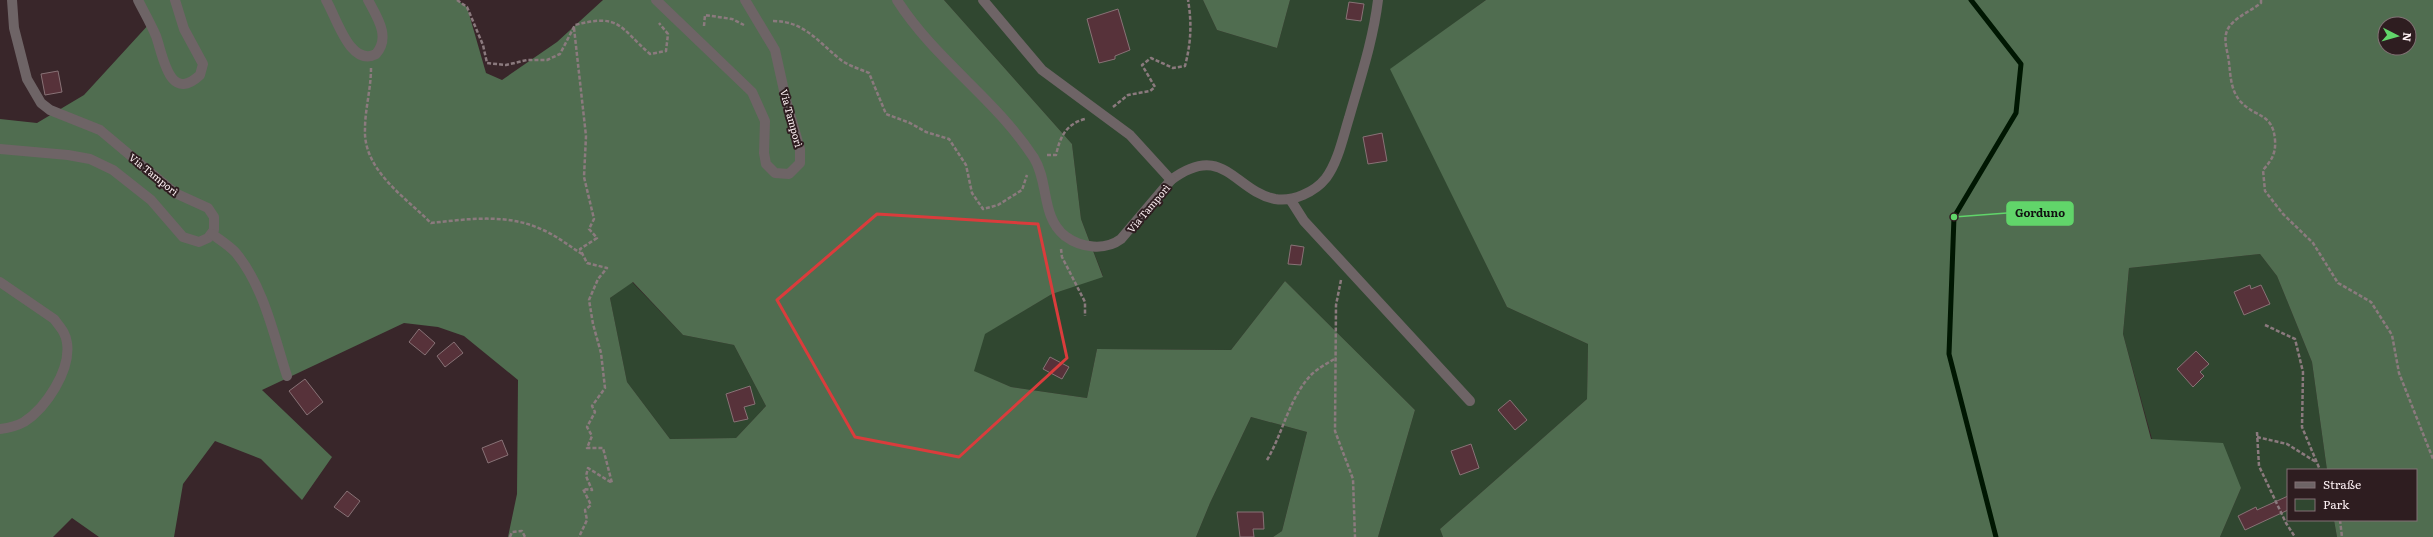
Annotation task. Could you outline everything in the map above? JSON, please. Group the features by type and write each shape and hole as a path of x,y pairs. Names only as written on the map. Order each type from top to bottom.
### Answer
{"street":[{"name":"Via Tamporì","path":"12,0 17,43 28,79 36,97 50,110 100,130 175,192 208,208 215,221 212,234"},
{"path":"138,0 156,37 168,75 176,82 186,83 200,75 203,64 184,29 175,0"},
{"path":"326,0 352,49 358,54 371,57 379,50 383,38 379,22 368,0"},
{"name":"Via Tamporì","path":"656,0 704,44 752,92 765,121 764,153 766,164 775,173 789,174 800,163 800,149 787,104 775,50 768,35 745,0"},
{"name":"Via Tamporì","path":"897,0 936,51 1003,116 1034,159 1041,173 1052,218 1062,233 1071,240 1086,245 1102,247 1113,244 1126,234 1171,180 1181,173 1197,167 1216,167 1235,176 1261,194 1276,199 1290,199 1309,192 1322,182 1333,164 1366,60 1378,0"},
{"path":"983,0 1042,70 1067,90 1105,114 1145,149 1171,180"},
{"path":"0,149 80,156 96,162 112,170 151,200 183,237 199,242 212,234 230,247 247,268 265,309 287,376"},
{"path":"1290,199 1304,221 1470,401"},
{"path":"0,282 54,320 61,327 65,335 68,354 62,371 50,394 38,410 23,422 0,430"}],"path":[{"path":"457,0 467,8 483,45 487,63 506,65 527,60 547,60 560,54 575,24 598,19 618,24 650,54 666,51 668,34 652,14 656,0"},
{"path":"758,21 776,21 806,30 818,37 842,61 869,73 886,114 910,123 926,132 949,139 966,165 972,193 983,209 998,205 1022,190 1029,167 1034,159 1050,154 1056,155 1060,139 1069,126 1082,120 1105,114 1128,95 1150,91 1154,87 1142,65 1151,58 1173,68 1184,66 1190,46 1191,20 1188,0"},
{"path":"2261,0 2261,3 2238,18 2229,28 2225,40 2231,84 2241,102 2270,122 2274,128 2276,150 2272,160 2263,170 2265,191 2283,214 2313,243 2338,283 2371,302 2392,335 2399,373 2433,459"},
{"path":"704,44 707,34 703,22 705,15 732,19 768,35"},
{"path":"574,28 586,136 584,177 594,219 588,230 597,238 580,249 587,263 607,268 598,279 589,300 592,324 601,353 605,388 592,406 595,412 587,427 592,436 587,448 603,448 612,483 588,468 586,476 592,490 583,490 591,505 585,510 587,520 579,537"},
{"path":"371,57 365,129 366,150 377,170 431,223 488,217 513,221 543,229 583,254"},
{"path":"1062,233 1059,238 1062,257 1085,302 1085,316"},
{"path":"1343,264 1336,305 1337,358 1334,431 1353,479 1355,537"},
{"path":"2265,325 2295,339 2303,372 2302,427 2320,469"},
{"path":"1267,460 1278,441 1299,393 1311,375 1337,358"},
{"path":"2257,432 2259,466 2286,523 2295,537"},
{"path":"2258,437 2286,444 2317,462"},
{"path":"2340,521 2342,537"},
{"path":"510,537 512,532 522,531 525,537"}],"highlighted area":[{"path":"877,214 1038,224 1067,358 959,457 855,437 777,300"}],"green space":[{"path":"138,0 457,0 467,7 486,73 502,80 557,42 603,0 944,0 1072,144 1081,219 1103,277 1052,294 985,334 974,371 1011,387 1087,398 1097,349 1231,350 1285,281 1415,410 1378,537 1273,537 1282,531 1307,432 1251,417 1210,503 1196,537 508,537 517,494 518,380 464,336 438,327 404,323 262,390 332,457 302,500 261,459 215,441 183,484 174,537 99,537 72,518 53,537 0,537 0,119 37,123 84,95 150,23","holes":["633,282 683,335 734,345 766,406 736,438 670,439 627,382 610,298"]},
{"path":"944,0 1203,0 1217,30 1277,48 1290,0 1486,0 1391,69 1507,307 1588,344 1587,399 1440,529 1443,537 1378,537 1415,410 1285,281 1231,350 1097,349 1087,398 1011,387 973,371 984,334 1052,294 1103,276 1081,219 1072,144"},
{"path":"1203,0 1290,0 1277,48 1217,30"},
{"path":"1486,0 2433,0 2433,537 2337,537 2334,521 2417,521 2417,469 2327,469 2312,362 2277,276 2260,254 2129,268 2123,334 2151,439 2223,443 2241,488 2220,537 1443,537 1440,529 1587,399 1588,344 1507,307 1390,69"},
{"path":"2260,254 2277,276 2312,362 2327,469 2287,469 2287,521 2334,521 2337,537 2220,537 2241,488 2152,439 2123,334 2129,268"},
{"path":"632,282 683,335 734,345 766,406 736,438 670,439 627,382 610,298"},
{"path":"1251,417 1307,432 1282,531 1273,537 1196,537 1210,503"}],"building":[{"path":"1349,2 1364,4 1361,21 1346,19"},
{"path":"1118,9 1130,50 1115,56 1115,59 1099,63 1087,19"},
{"path":"58,71 62,92 45,95 41,74"},
{"path":"1382,133 1387,161 1368,164 1363,137"},
{"path":"1291,245 1304,247 1301,265 1288,264"},
{"path":"2250,285 2251,289 2261,285 2270,304 2244,315 2234,292"},
{"path":"419,329 435,343 425,355 409,342"},
{"path":"454,342 463,353 445,367 437,356"},
{"path":"2196,351 2209,364 2200,372 2204,376 2193,387 2177,369"},
{"path":"1050,357 1069,367 1062,379 1043,369"},
{"path":"305,379 323,402 307,415 289,391"},
{"path":"750,386 755,404 744,407 748,419 734,422 726,394"},
{"path":"1510,400 1527,420 1515,430 1498,410"},
{"path":"502,440 508,455 488,463 482,448"},
{"path":"1471,444 1479,468 1460,475 1451,451"},
{"path":"347,491 360,501 348,517 334,507"},
{"path":"2287,496 2287,510 2245,530 2238,516 2256,507 2257,510"},
{"path":"1237,512 1263,512 1264,529 1253,529 1254,537 1240,537"}],"waterway":[{"path":"1971,0 2021,64 2016,113 1954,217 1949,354 1996,537"}],"place":[{"name":"Gorduno","path":"1954,217"}]}
